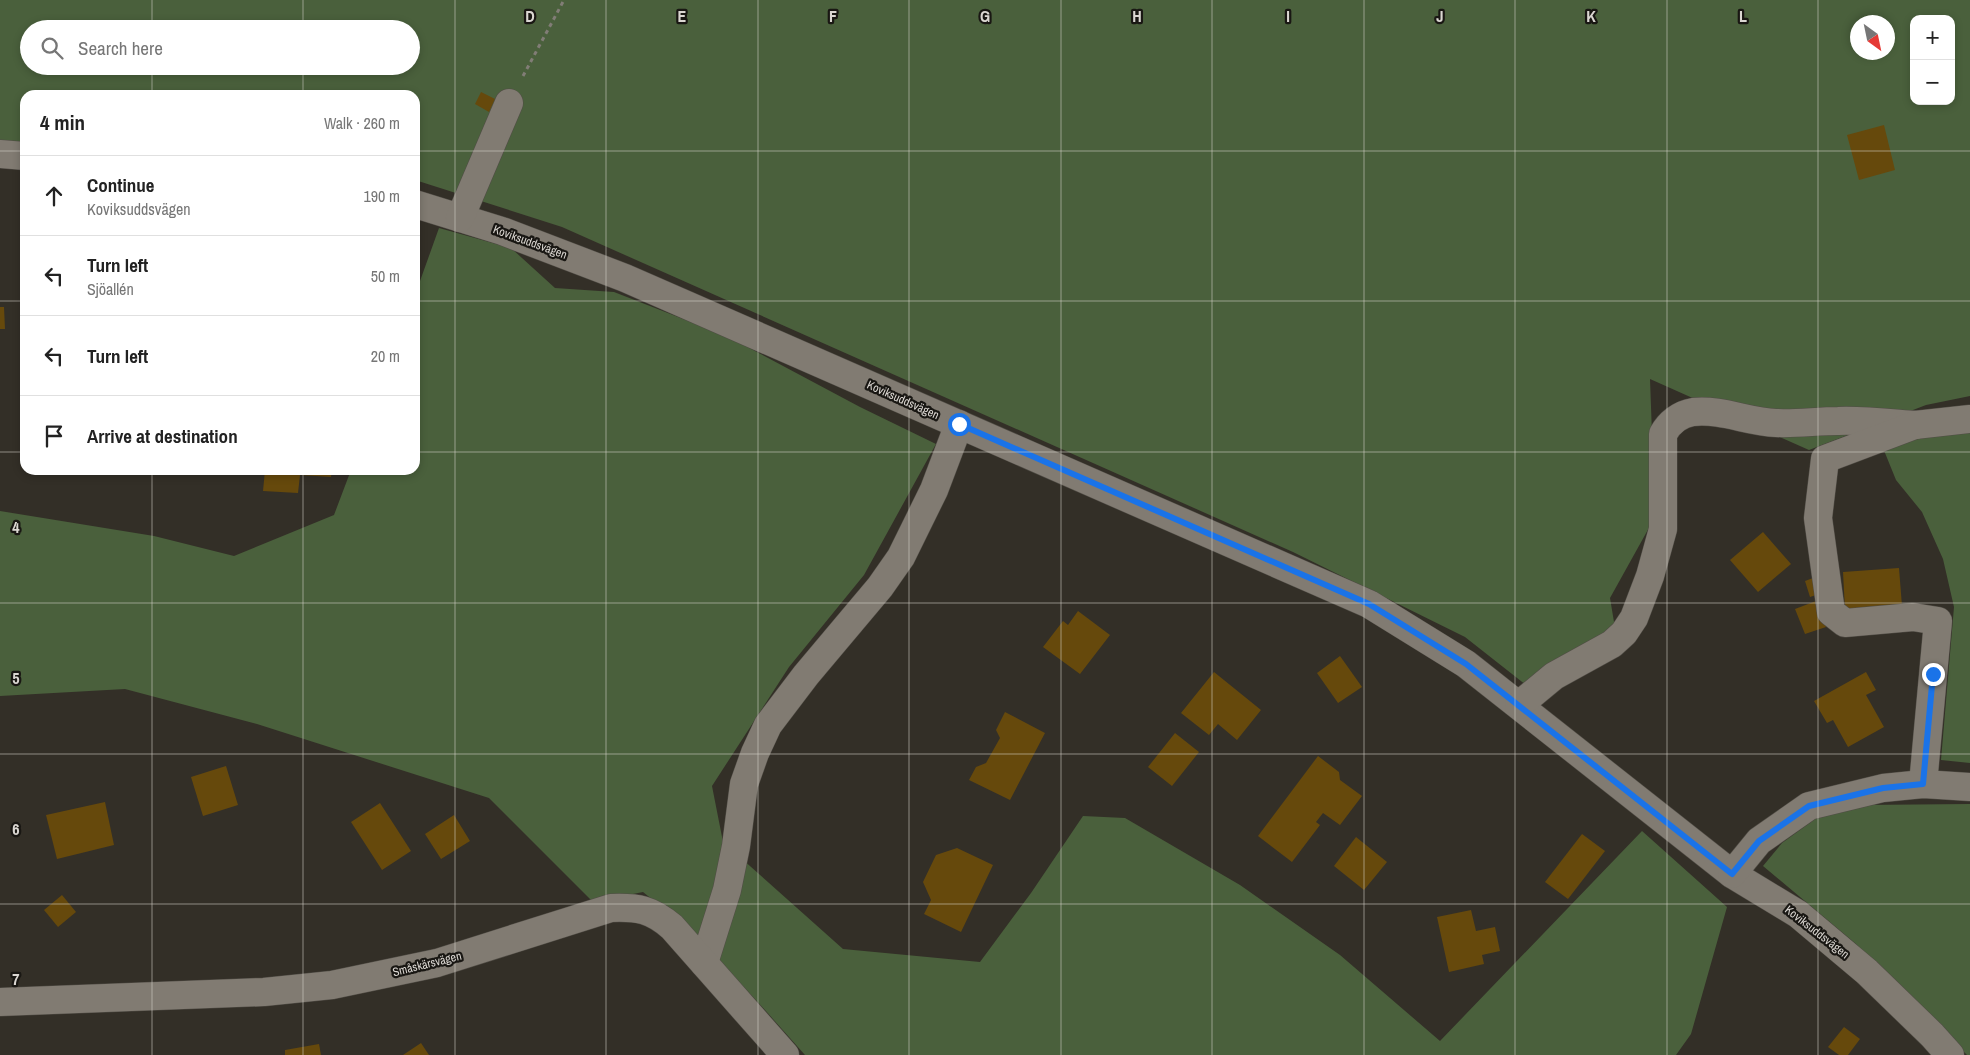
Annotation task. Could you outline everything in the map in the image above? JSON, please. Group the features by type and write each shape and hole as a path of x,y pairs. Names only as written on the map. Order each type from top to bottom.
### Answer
{"street":[{"path":"460,218 509,103"},
{"path":"0,154 20,156"},
{"name":"Koviksuddsvägen","path":"420,206 502,231 625,278 1369,604 1466,664 1732,874 1798,914 1867,972 1950,1055"},
{"path":"1519,705 1554,676 1612,644 1624,633 1634,618 1650,576 1663,529 1663,434 1668,425 1679,417 1691,412 1710,412 1736,414 1759,422 1838,421 1914,425 1970,419"},
{"path":"704,963 727,890 736,846 744,784 768,725 806,675 875,594 901,557 934,490 959,424"},
{"path":"1914,425 1825,459 1818,518 1831,612 1845,623 1913,617 1938,621 1923,784"},
{"path":"1732,874 1759,841 1809,806 1883,788 1923,784 1970,787"},
{"name":"Småskärsvägen","path":"0,1002 264,992 332,985 437,963 611,908 636,907 654,913 672,927 785,1055"}],"path":[{"path":"509,103 564,0"}],"green space":[{"path":"0,0 1970,0 1970,396 1926,405 1809,450 1650,379 1655,517 1610,598 1615,628 1526,685 1465,637 1293,552 562,227 420,182 420,90 20,90 20,145 0,143"},
{"path":"439,228 511,248 555,288 614,292 727,336 860,407 936,444 864,575 789,667 712,786 723,842 843,949 980,962 1031,893 1083,816 1125,818 1240,885 1340,955 1440,1041 1642,831 1727,907 1691,1034 1676,1055 805,1055 708,949 643,892 593,902 489,798 257,724 125,689 0,696 0,511 154,536 234,556 334,515 349,475 420,475 420,281"},
{"path":"1970,429 1970,763 1941,760 1954,607 1943,559 1922,512 1896,480 1883,448 1919,434"},
{"path":"1970,804 1970,1055 1967,1055 1856,944 1763,866 1782,843 1815,819 1862,805"}],"building":[{"path":"481,92 495,99 489,112 475,104"},
{"path":"1884,125 1895,170 1859,180 1847,135"},
{"path":"0,307 4,307 5,329 0,329"},
{"path":"265,475 300,475 298,493 263,491"},
{"path":"300,475 331,475 331,477"},
{"path":"1763,532 1791,564 1758,592 1730,560"},
{"path":"1899,568 1902,606 1845,610 1843,572"},
{"path":"1813,578 1819,594 1810,597 1805,581"},
{"path":"1816,601 1826,627 1805,634 1795,609"},
{"path":"1078,611 1110,635 1080,674 1043,647 1063,621 1068,625"},
{"path":"1340,656 1362,687 1338,703 1317,673"},
{"path":"1214,672 1261,710 1237,740 1218,724 1209,735 1181,713"},
{"path":"1866,672 1876,690 1866,695 1884,727 1848,747 1833,720 1827,723 1814,701"},
{"path":"1005,712 1045,733 1010,800 969,780 976,767 986,763 1000,738 996,730"},
{"path":"1175,733 1199,752 1172,786 1148,767"},
{"path":"1318,756 1339,772 1340,780 1362,796 1340,825 1323,813 1316,822 1320,825 1292,862 1258,836"},
{"path":"226,766 238,805 203,816 191,777"},
{"path":"105,802 114,845 57,859 46,815"},
{"path":"380,803 411,851 382,870 351,822"},
{"path":"454,815 470,841 441,859 425,834"},
{"path":"1582,834 1605,851 1568,899 1545,882"},
{"path":"1356,837 1387,862 1364,890 1334,866"},
{"path":"957,848 993,865 961,932 924,914 931,900 923,882 936,855"},
{"path":"62,895 76,912 58,927 44,910"},
{"path":"1471,910 1476,931 1495,927 1500,951 1482,955 1484,964 1449,972 1437,917"},
{"path":"1844,1027 1860,1039 1848,1055 1839,1055 1828,1047"},
{"path":"421,1043 429,1055 403,1055"},
{"path":"319,1044 321,1055 285,1055 285,1050"}],"route":[{"path":"959,424 1369,604 1466,664 1732,874 1759,841 1809,806 1883,788 1923,784 1933,674"}]}
